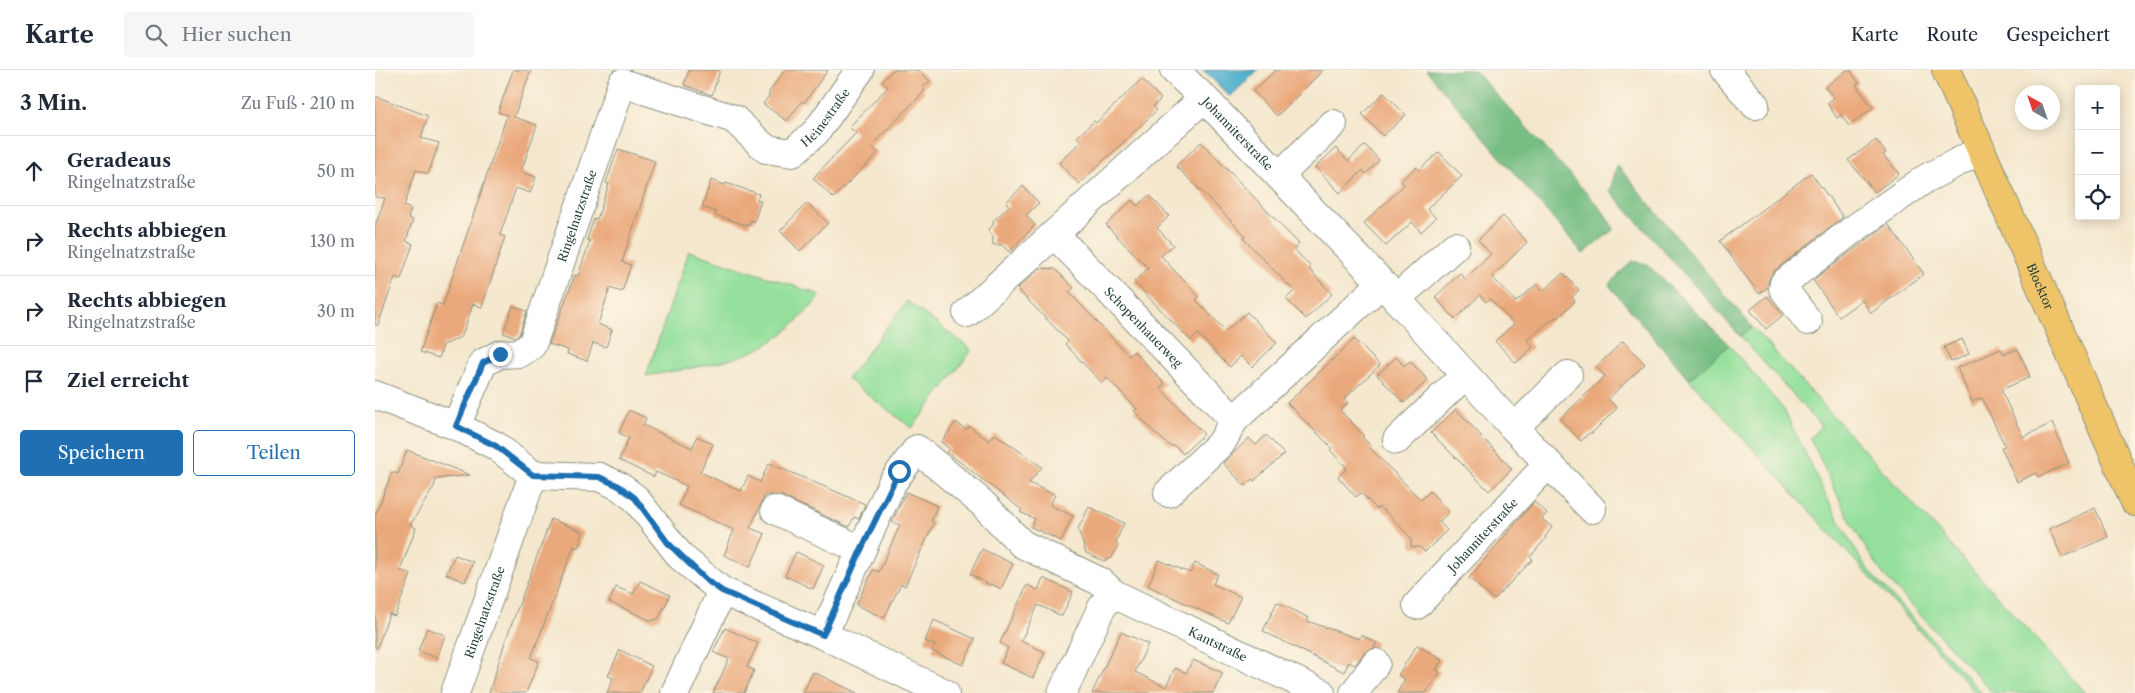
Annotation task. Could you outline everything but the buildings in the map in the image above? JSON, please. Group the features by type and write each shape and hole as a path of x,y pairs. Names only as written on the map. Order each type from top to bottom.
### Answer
{"main road":[{"name":"Blocktor","path":"1946,70 2135,502"}],"street":[{"name":"Heinestraße","path":"734,119 766,149 792,152 816,132 861,70"},
{"name":"Johanniterstraße","path":"1174,70 1204,98 1389,291 1514,428 1592,508"},
{"path":"1725,70 1755,105"},
{"name":"Ringelnatzstraße","path":"456,426 483,363 500,354 520,354 532,345 622,83 734,119"},
{"path":"967,313 1204,98"},
{"name":"Johanniterstraße","path":"1279,176 1333,124"},
{"path":"1808,321 1783,288 1785,283 1851,231 1925,179 1981,150"},
{"name":"Schopenhauerweg","path":"1054,234 1234,420"},
{"path":"1168,493 1222,442 1234,420 1389,291 1455,246"},
{"path":"1397,440 1465,375"},
{"path":"1514,428 1568,375"},
{"path":"375,395 456,426 496,446 533,475 599,477 619,486 635,498 681,557 722,591 823,635 945,693"},
{"name":"Kantstraße","path":"861,550 892,483 917,448 982,503 1021,544 1101,582 1114,594 1321,693"},
{"name":"Johanniterstraße","path":"1417,605 1548,464"},
{"name":"Ringelnatzstraße","path":"455,693 533,475"},
{"path":"775,510 861,550 823,635"},
{"path":"675,693 722,591"},
{"path":"1062,693 1101,609 1114,594"},
{"path":"1354,693 1376,663"}],"green space":[{"path":"1426,70 1474,70 1602,210 1614,229 1583,254"},
{"path":"1617,165 1752,327 1740,336 1610,191"},
{"path":"689,251 821,295 792,326 776,339 758,349 718,363 646,376"},
{"path":"1632,261 1647,264 1729,345 1689,379 1609,285"},
{"path":"907,301 972,350 912,428 847,379"},
{"path":"1752,327 2085,693 1993,693 1887,579 1854,529 1810,438 1821,426 1740,336"},
{"path":"1729,345 1784,410 1828,500 1861,560 1875,578 1982,693 1976,693 1689,379"}],"water":[{"path":"1203,70 1258,70 1230,97"}],"route":[{"path":"500,354 483,363 456,426 496,446 533,475 599,477 619,486 635,498 668,543 705,579 722,591 823,635 899,471"}]}
